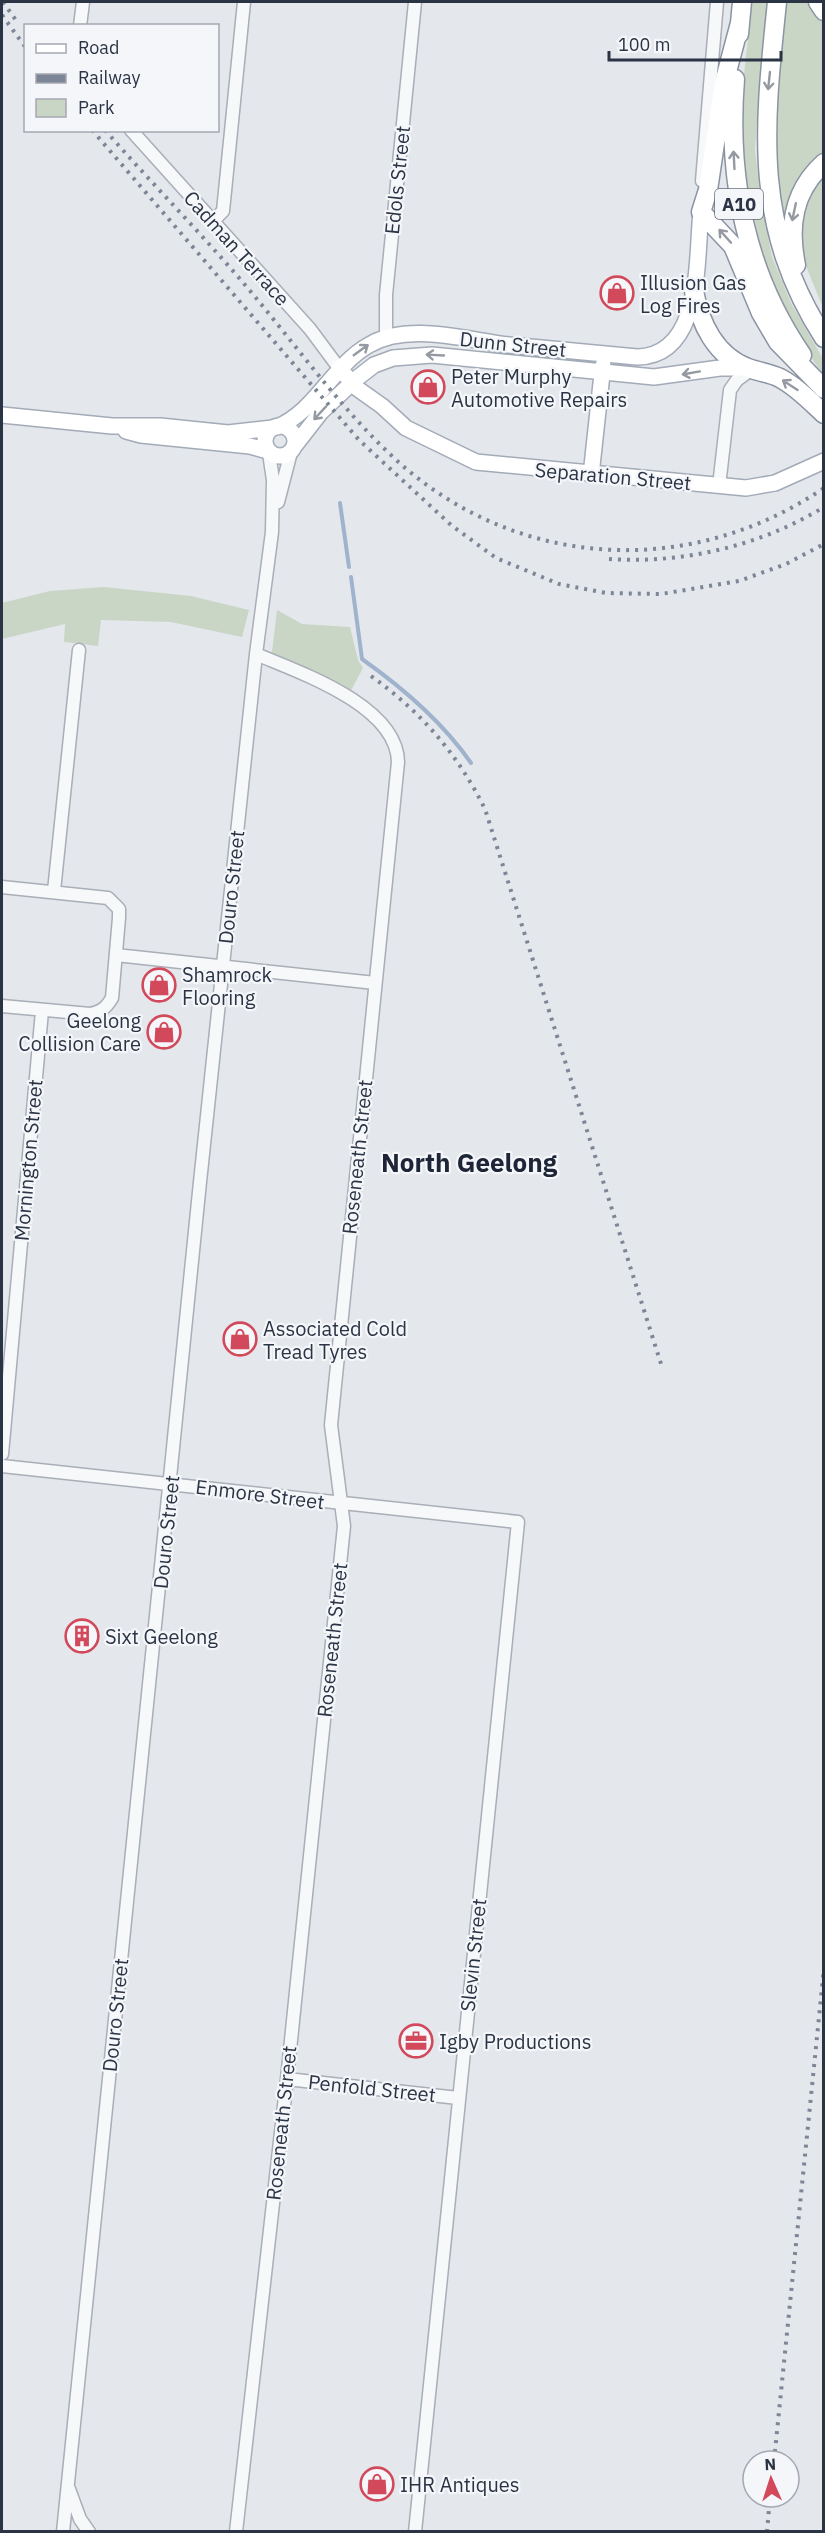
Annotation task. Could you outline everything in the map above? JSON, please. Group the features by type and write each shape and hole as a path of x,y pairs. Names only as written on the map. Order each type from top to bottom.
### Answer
{"highway":[{"name":"A10","path":"742,2 733,127 736,190 745,233 771,304 824,388"},
{"name":"A10","path":"777,2 766,105 769,192 779,242 810,318 824,338"},
{"path":"818,2 824,11"},
{"path":"740,23 724,83 708,190 701,212 733,246 761,313 778,342 824,388"},
{"path":"810,318 794,255 792,216 801,191 824,163"},
{"path":"693,291 705,328 714,343 731,359 788,382 824,414"}],"main road":[{"name":"Dunn Street","path":"339,368 362,349 386,337 427,335 646,357 661,352 672,343 684,326 693,291 701,212"},
{"name":"Edols Street","path":"386,337 393,358"},
{"path":"591,475 604,353"},
{"name":"Dunn Street","path":"352,383 374,365 393,358 432,355 602,373 664,377 720,368 751,369"},
{"path":"112,426 141,435 250,446 268,452 283,456 292,450 321,412 352,383 339,368 300,412 275,427 265,440 268,452"},
{"name":"Separation Street","path":"352,383 406,428 476,462 591,475 746,488 775,483 824,461"},
{"path":"2,415 112,426 141,425 244,433 275,427 286,428 293,434 292,450"}],"street":[{"path":"80,24 83,2"},
{"path":"213,220 223,211 244,2"},
{"name":"Edols Street","path":"386,337 386,295 415,2"},
{"path":"701,212 704,144 717,2"},
{"name":"Cadman Terrace","path":"133,132 310,329 339,368"},
{"path":"719,486 729,398 734,383 751,369"},
{"name":"Douro Street","path":"63,2532 256,654 272,532 292,450"},
{"name":"Douro Street","path":"268,452 273,480 272,532"},
{"path":"54,891 79,650"},
{"name":"Roseneath Street","path":"236,2532 344,1526 330,1425 398,768 396,748 384,728 338,689 256,654"},
{"path":"2,887 108,898 115,903 119,918 112,998 107,1007 90,1014 2,1006"},
{"path":"116,955 375,983"},
{"name":"Mornington Street","path":"2,1454 42,1011"},
{"name":"Enmore Street","path":"2,1466 317,1499 342,1505 518,1522"},
{"name":"Slevin Street","path":"415,2532 518,1522"},
{"name":"Penfold Street","path":"286,2079 458,2098"},
{"path":"68,2485 80,2519 89,2532"}],"green space":[{"path":"752,2 767,2 755,148 761,202 772,257 791,303 823,359 823,374 791,325 778,299 758,243 745,186 741,118"},
{"path":"787,2 823,2 823,308 781,204 774,111"},
{"path":"104,587 191,596 249,610 242,637 171,622 101,620 98,646 64,642 65,624 2,639 2,603 50,591"},
{"path":"277,610 302,624 350,627 358,660 363,668 348,696 271,660"}],"waterway":[{"path":"340,503 349,567"},
{"path":"351,577 362,659 435,719 471,763"}],"railway":[{"path":"3,2 18,23"},
{"path":"2,15 24,45"},
{"path":"94,132 359,440 451,525 496,558 559,584 606,593 661,594 739,581 786,564 824,544"},
{"path":"107,132 233,271 362,426 403,466 450,501 501,526 555,543 610,550 665,548 720,537 773,517 824,488"},
{"path":"609,559 665,558 720,550 774,532 824,507"},
{"path":"371,676 406,704 436,735 462,770 485,809 662,1367"},
{"path":"775,2449 824,1968"},
{"path":"767,2532 769,2509"}],"place":[{"name":"Illusion Gas Log Fires","path":"617,293"},
{"name":"Peter Murphy Automotive Repairs","path":"428,387"},
{"name":"Shamrock Flooring","path":"159,985"},
{"name":"Geelong Collision Care","path":"164,1032"},
{"name":"Associated Cold Tread Tyres","path":"240,1339"},
{"name":"Sixt Geelong","path":"82,1636"},
{"name":"Igby Productions","path":"416,2041"},
{"name":"IHR Antiques","path":"377,2484"}],"district":[{"name":"North Geelong","path":"469,1162"}]}
